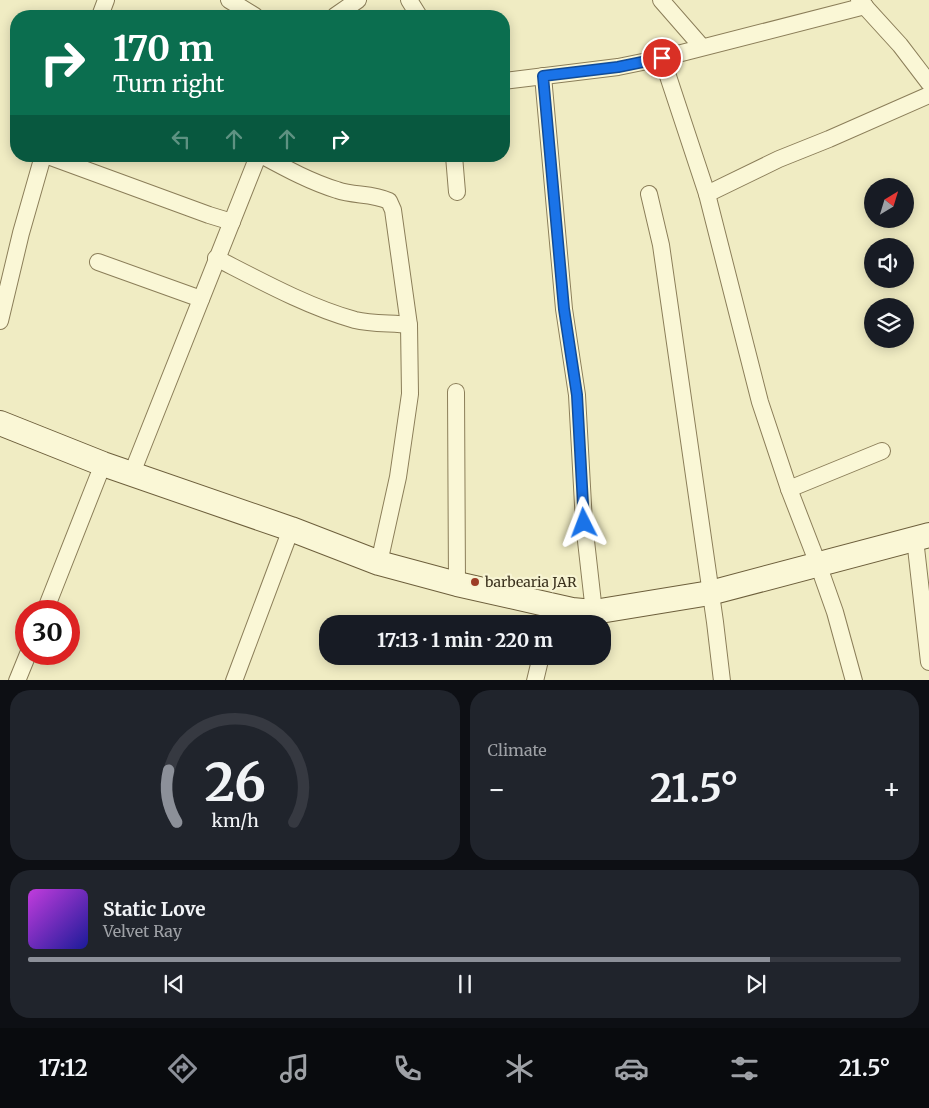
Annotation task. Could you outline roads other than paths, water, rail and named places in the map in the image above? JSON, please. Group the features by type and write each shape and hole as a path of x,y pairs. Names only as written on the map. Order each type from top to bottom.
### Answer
{"street":[{"path":"228,0 245,10"},
{"path":"344,10 358,0"},
{"path":"661,0 702,47"},
{"path":"510,80 618,67 662,58 862,3 900,45 929,83"},
{"path":"662,58 707,194 760,402 789,489 835,612 854,680"},
{"path":"543,76 564,309 577,395 584,523 594,612"},
{"path":"707,194 779,159 929,95"},
{"path":"0,321 21,233 41,162"},
{"path":"64,162 232,222"},
{"path":"132,473 256,162"},
{"path":"275,162 338,190 379,196 389,201 393,210 409,325 410,394 398,477 379,563"},
{"path":"454,162 457,192"},
{"path":"649,194 661,245 710,593 716,622 722,680"},
{"path":"216,258 274,288 356,320 409,325"},
{"path":"98,262 201,299"},
{"path":"456,392 457,584"},
{"path":"0,423 103,464 290,529 379,563 457,584 552,615 572,610 594,612 710,593 922,537 929,662"},
{"path":"789,489 882,451"},
{"path":"49,600 103,464"},
{"path":"234,680 290,529"},
{"path":"17,680 23,665"},
{"path":"535,680 539,665"}],"place":[{"name":"barbearia JAR","path":"475,582"}]}
